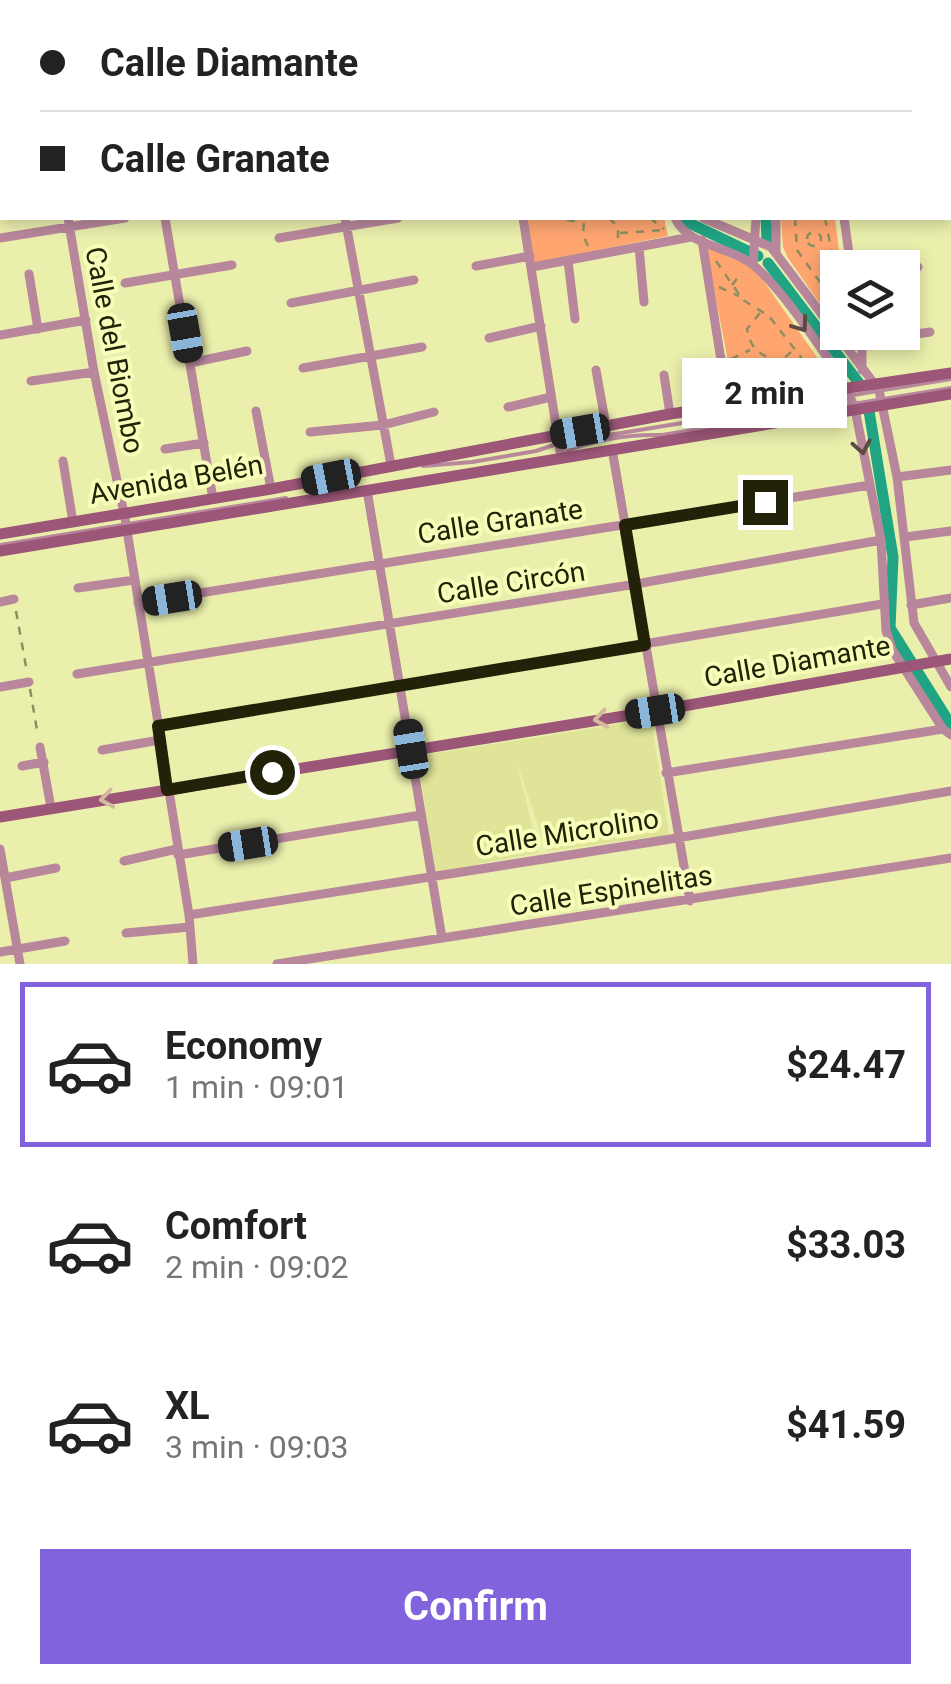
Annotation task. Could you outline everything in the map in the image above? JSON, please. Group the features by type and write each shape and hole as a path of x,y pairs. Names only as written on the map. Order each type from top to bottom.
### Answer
{"main road":[{"name":"Avenida Belén","path":"0,542 73,522 125,521 213,498 392,465 560,447 612,449 951,376"},
{"name":"Avenida Belén","path":"0,542 125,521 367,490 560,447 606,426 670,414 827,392 851,399 951,391"},
{"name":"Calle Diamante","path":"0,817 951,659"}],"street":[{"path":"0,238 69,222 97,220"},
{"path":"165,220 213,498"},
{"path":"279,238 345,222 372,220"},
{"path":"523,220 560,447"},
{"path":"676,220 681,230 750,263 784,302 851,399 881,540 886,631 920,665 951,687"},
{"path":"666,773 947,732 920,665 897,477 880,394 776,252 756,239 707,220"},
{"path":"750,263 756,220"},
{"path":"776,220 776,252"},
{"path":"844,220 848,250"},
{"name":"Calle del Biombo","path":"69,222 94,372 125,521 194,964"},
{"path":"345,222 392,465"},
{"path":"532,268 697,238"},
{"path":"697,238 732,405"},
{"path":"639,247 644,302"},
{"path":"476,266 530,256"},
{"path":"568,260 575,320"},
{"path":"125,283 232,265"},
{"path":"29,274 38,328"},
{"path":"291,303 414,280"},
{"path":"0,335 86,320"},
{"path":"489,338 541,326"},
{"path":"920,333 930,332"},
{"path":"303,368 422,347"},
{"path":"862,350 862,371"},
{"path":"190,363 247,351"},
{"path":"596,370 606,426"},
{"path":"31,381 94,372"},
{"path":"664,375 670,414"},
{"path":"508,407 552,397"},
{"path":"256,411 271,489"},
{"path":"310,432 383,426 434,412"},
{"path":"166,449 204,442"},
{"path":"612,449 690,901"},
{"path":"63,461 73,522"},
{"path":"897,477 951,470"},
{"name":"Calle Granate","path":"138,603 870,485"},
{"path":"367,490 442,938"},
{"path":"905,537 951,530"},
{"name":"Calle Circón","path":"77,674 636,584 881,540"},
{"path":"78,588 134,580"},
{"path":"910,605 951,598"},
{"path":"0,602 14,599"},
{"path":"158,726 882,604"},
{"path":"0,687 29,682"},
{"path":"102,750 160,740"},
{"path":"40,747 51,808"},
{"path":"22,766 44,762"},
{"name":"Calle Microlino","path":"189,915 677,838 951,790"},
{"path":"124,861 421,815"},
{"path":"0,849 20,964"},
{"name":"Calle Espinelitas","path":"277,964 951,858"},
{"path":"3,872 56,868"},
{"path":"126,933 190,927"},
{"path":"0,952 65,941"}],"lane":[{"path":"125,521 851,399"},
{"path":"125,521 449,462 640,435 662,436 851,399"}],"path":[{"path":"567,220 588,220"},
{"path":"609,246 619,239 618,227 611,220"},
{"path":"618,233 665,230 652,220"},
{"path":"795,220 797,250 820,282"},
{"path":"825,220 828,250"},
{"path":"584,222 583,235 589,247"},
{"path":"807,240 808,235 816,232 824,238"},
{"path":"795,237 812,246 824,238"},
{"path":"716,261 741,297"},
{"path":"732,285 750,263"},
{"path":"709,283 741,297 769,316 827,392"},
{"path":"769,316 784,302"},
{"path":"760,312 747,329 753,348 780,362"},
{"path":"720,354 732,359 753,348"},
{"path":"782,398 778,388 780,362 794,350"}],"shaded area":[{"path":"522,220 664,220 668,236 529,264"},
{"path":"781,220 835,220 839,250 820,250 820,304 788,258"},
{"path":"706,248 753,266 835,383 735,397"},
{"path":"651,719 669,835 547,851 516,760 539,853 434,872 418,756"}],"waterway":[{"path":"686,220 758,256"},
{"path":"766,220 767,241"},
{"path":"768,263 859,383"},
{"path":"869,411 893,557 890,628 951,725"}],"route":[{"path":"272,772 167,790 158,726 645,645 625,525 765,502"}]}
